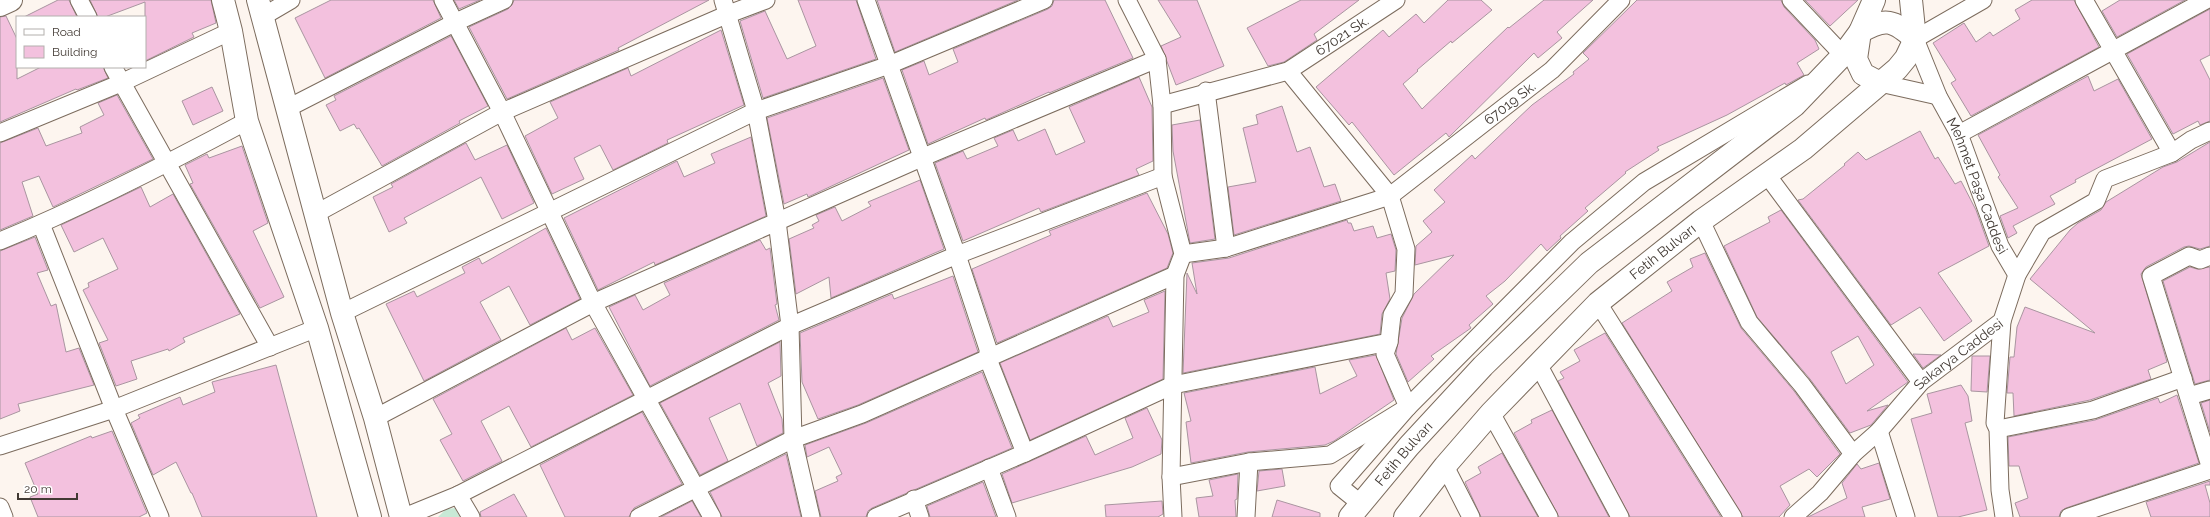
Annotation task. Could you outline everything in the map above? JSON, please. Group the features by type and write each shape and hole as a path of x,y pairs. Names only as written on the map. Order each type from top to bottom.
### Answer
{"main road":[{"path":"0,4 11,0"},
{"path":"223,0 232,32 248,121 317,328 370,517"},
{"name":"Fetih Bulvarı","path":"1355,510 1483,366 1589,263 1795,105 1843,55 1860,32 1874,0"},
{"path":"1911,0 1915,39"},
{"path":"260,8 342,313 375,418 401,517"},
{"path":"1880,83 1863,74 1856,59 1860,32 1877,22 1891,22 1901,27 1915,39"},
{"name":"Fetih Bulvarı","path":"1405,517 1445,466 1491,412 1598,303 1701,221 1767,176 1803,149 1897,70 1906,58 1915,39"}],"street":[{"path":"79,0 87,16"},
{"path":"260,8 291,0"},
{"path":"443,0 456,22 502,112 592,303 645,400 712,517"},
{"path":"286,109 456,22 504,0"},
{"path":"315,214 502,112 725,8 766,0"},
{"path":"866,0 921,158 957,255 988,349 988,359 1025,453"},
{"path":"342,313 756,111 889,64 1044,0"},
{"path":"1127,0 1157,59 1162,105 1163,176 1183,254 1175,275 1171,477 1173,517"},
{"name":"67021 Sk.","path":"1288,72 1396,0"},
{"name":"67019 Sk.","path":"1390,196 1552,70 1620,0"},
{"path":"1791,0 1843,55"},
{"path":"1915,39 1982,0"},
{"path":"2084,0 2172,153"},
{"path":"1959,134 2206,0"},
{"path":"725,8 756,111 777,221 790,326 793,439 811,517"},
{"path":"0,133 121,83 232,32"},
{"name":"Mehmet Paşa Caddesi","path":"1915,39 1938,96 1959,134 2000,246 2018,275"},
{"path":"375,418 592,303 921,158 1157,59"},
{"path":"114,68 270,347"},
{"path":"1162,105 1206,91 1288,72 1390,196 1406,249 1404,294 1392,315 1389,342 1385,354 1408,406"},
{"path":"1355,510 1339,486 1408,406 1572,242 1644,182 1823,75"},
{"path":"1880,83 1938,96"},
{"path":"1206,91 1226,248"},
{"path":"0,241 41,224 168,163 248,121"},
{"name":"Sakarya Caddesi","path":"1792,517 1820,493 1853,454 1879,431 1921,382 2002,321 2018,275 2042,232 2096,201 2105,179 2172,153 2191,140 2210,131"},
{"path":"404,517 458,495 790,326 957,255 1163,176"},
{"path":"1767,176 1921,382"},
{"path":"1183,254 1226,248 1390,196"},
{"path":"1701,221 1750,322 1802,384 1853,454"},
{"path":"41,224 114,409 160,517"},
{"path":"2210,256 2200,260 2189,256 2151,276 2210,466"},
{"path":"639,517 793,439 862,414 1175,275"},
{"path":"1598,303 1733,517"},
{"path":"2002,321 1995,423 1998,430 2000,490 2004,517"},
{"path":"0,446 114,409 317,328"},
{"path":"876,517 914,499 1025,453 1173,385 1389,342"},
{"path":"1538,364 1620,517"},
{"path":"1998,430 2093,410 2183,378"},
{"path":"2189,396 2210,390"},
{"path":"1171,477 1249,462 1330,455 1408,406"},
{"path":"1491,412 1549,517"},
{"path":"1879,431 1906,517"},
{"path":"1246,517 1249,462"},
{"path":"1445,466 1471,517"},
{"path":"989,468 1007,517"},
{"path":"2069,517 2210,470"},
{"path":"458,495 471,517"},
{"path":"914,499 920,517"},
{"path":"0,507 4,517"}],"green space":[{"path":"455,508 460,517 438,517 446,509"}],"building":[{"path":"58,0 69,0 77,16 26,16"},
{"path":"90,0 211,0 216,23 192,33 194,37 146,61 145,2 108,16 98,16"},
{"path":"331,0 433,0 441,18 325,78 295,18"},
{"path":"454,0 480,0 459,9"},
{"path":"514,0 709,0 618,48 619,50 507,99 469,27 508,9"},
{"path":"798,0 856,0 876,59 763,98 740,21 765,11 787,59 816,46"},
{"path":"877,0 1018,0 895,52"},
{"path":"1054,0 1105,0 1133,58 1049,92 986,120 985,118 928,144 902,70 924,61 929,75 958,62 953,49 1048,9 1052,6"},
{"path":"1158,0 1197,0 1224,66 1176,85 1161,46 1181,37"},
{"path":"1301,0 1359,0 1314,34 1317,40 1284,62 1268,66 1247,28"},
{"path":"1448,0 1481,0 1492,10 1452,43 1451,41 1403,84 1422,109 1508,27 1509,28 1544,0 1593,0 1557,32 1562,38 1538,58 1534,53 1449,137 1446,133 1394,175 1352,122 1349,125 1316,87 1383,30 1389,37 1416,14 1424,23"},
{"path":"1637,0 1781,0 1784,7 1815,40 1819,49 1797,63 1804,75 1786,85 1785,83 1727,115 1657,147 1659,150 1625,172 1626,173 1585,208 1588,211 1560,236 1561,238 1547,251 1541,244 1505,281 1486,296 1493,304 1469,325 1471,328 1431,356 1434,359 1408,382 1396,354 1402,318 1414,294 1454,255 1415,265 1416,246 1432,232 1423,221 1445,202 1434,190 1472,155 1475,159 1532,105 1574,74 1573,72 1589,59 1583,53"},
{"path":"1805,0 1858,0 1830,26"},
{"path":"2032,0 2074,0 2099,47 1971,116 1951,83 1956,80 1933,43 1964,23 1976,42 1990,32 1993,36 2020,19 2015,10"},
{"path":"2120,0 2185,0 2117,37 2102,11"},
{"path":"2210,9 2210,55 2200,60 2210,80 2210,121 2200,125 2198,121 2173,134 2127,54"},
{"path":"6,16 16,37 17,79 39,68 103,68 108,78 77,90 76,89 0,122 0,17"},
{"path":"721,30 744,105 667,140 668,143 613,170 600,145 574,158 584,179 552,194 525,136 558,118 550,102 628,68 631,76"},
{"path":"451,36 488,106 459,121 460,123 382,166 359,128 357,129 354,124 340,131 326,105 336,100 334,96"},
{"path":"2088,76 2094,91 2118,79 2152,139 2075,180 2076,182 2050,196 2055,204 2013,226 2017,233 2008,238 2000,216 2018,208 1998,177 2000,175 1978,135"},
{"path":"1139,77 1152,107 1153,161 1136,169 1139,175 1041,212 1039,208 963,241 935,163 963,151 967,159 998,146 994,138 1013,130 1018,141 1045,129 1056,155 1085,142 1069,107"},
{"path":"883,78 909,150 808,197 807,194 784,204 767,118"},
{"path":"212,87 223,111 193,125 182,101"},
{"path":"117,95 153,159 53,207 39,176 22,182 33,216 0,230 0,143 38,128 46,146 82,133 80,127 104,115 98,103"},
{"path":"1282,106 1297,152 1310,147 1324,187 1335,184 1341,201 1234,235 1228,187 1256,182 1243,128 1258,124 1256,115"},
{"path":"1200,120 1215,239 1190,243 1173,151 1172,125"},
{"path":"1920,131 1935,159 1938,157 1955,184 1961,181 1976,210 1989,246 1938,273 1972,321 1944,341 1920,307 1891,325 1798,200 1803,199 1845,165 1844,164 1858,152 1866,160"},
{"path":"751,137 766,216 655,265 654,262 598,290 564,218 677,161 684,177 715,163 711,154"},
{"path":"2210,142 2210,246 2200,249 2189,246 2184,247 2146,267 2141,274 2167,362 2148,370 2151,379 2090,400 2014,416 2013,393 2007,393 2010,357 2014,357 2017,327 2025,307 2095,333 2030,279 2070,230 2078,223 2101,210 2106,202 2163,167 2177,162"},
{"path":"466,143 475,160 507,145 534,203 502,219 481,177 404,218 407,223 389,232 373,197 393,187 391,184"},
{"path":"242,146 268,223 253,231 284,297 260,308 190,184 193,183 185,165 207,154 209,158"},
{"path":"920,180 944,249 831,298 829,277 796,294 789,239 814,228 812,225 819,221 816,215 835,207 842,221 871,206 868,202"},
{"path":"141,187 150,207 173,194 240,314 183,338 185,342 169,351 168,349 131,361 137,379 116,386 99,343 108,340 83,290 89,287 88,283 118,269 103,238 74,252 61,225"},
{"path":"1147,193 1168,234 1173,253 1167,268 997,343 972,269 1051,235 1049,231"},
{"path":"1781,210 1908,382 1867,411 1888,405 1871,425 1850,433 1810,379 1757,317 1724,246 1770,222 1768,217","holes":["1858,336 1874,365 1846,384 1831,352"]},
{"path":"1347,220 1348,223 1351,223 1354,231 1373,226 1377,238 1391,234 1396,250 1395,271 1386,273 1390,299 1382,314 1380,334 1183,373 1187,273 1197,294 1192,263 1229,258"},
{"path":"546,228 580,299 530,325 509,286 480,302 501,340 424,381 386,304 414,291 417,297 465,273 462,267 479,258 482,264"},
{"path":"35,237 48,270 37,273 51,306 56,304 66,352 79,348 94,385 18,404 20,411 0,419 0,251"},
{"path":"760,240 766,250 770,248 777,304 775,305 779,320 650,386 609,307 635,295 643,310 670,295 664,283"},
{"path":"1705,253 1741,328 1794,391 1840,454 1817,477 1809,469 1780,486 1790,505 1779,517 1743,517 1622,323 1672,291 1667,282 1693,267 1690,259"},
{"path":"2190,267 2197,269 2210,267 2210,380 2195,384 2163,281"},
{"path":"953,276 978,352 858,405 818,419 802,382 800,333 892,294 894,299"},
{"path":"1165,291 1163,379 1030,440 1000,363 1108,316 1113,327 1149,312 1144,300"},
{"path":"566,328 572,340 595,328 633,395 531,447 509,406 481,421 502,461 463,481 440,440 452,434 433,399"},
{"path":"1605,333 1721,517 1630,517 1558,381 1564,378 1560,372 1580,361 1574,350"},
{"path":"780,342 781,376 768,383 782,419 783,433 757,446 740,403 709,418 728,461 700,475 660,403"},
{"path":"1913,354 1941,355 1923,368"},
{"path":"1376,355 1394,400 1334,441 1325,445 1248,452 1191,463 1186,422 1191,421 1184,393 1315,367 1320,394 1357,376 1349,360"},
{"path":"1972,356 1990,356 1987,392 1971,391"},
{"path":"276,365 317,517 202,517 192,493 176,462 153,475 131,423 140,418 138,415 180,397 183,405 215,392 212,382"},
{"path":"982,372 1012,448 872,508 868,511 866,517 821,517 815,491 838,481 836,477 842,474 829,447 807,457 805,445 866,423"},
{"path":"1961,385 1968,396 1972,421 1965,423 1987,510 1958,517 1938,517 1911,419 1932,413 1927,394"},
{"path":"2177,395 2199,463 2066,508 2061,511 2059,517 2020,517 2015,503 2028,498 2019,466 2009,466 2008,437 2095,420 2158,398 2160,403"},
{"path":"2210,400 2210,432 2201,403"},
{"path":"1147,408 1162,440 1161,454 1132,467 1012,503 1002,474 1086,436 1095,455 1133,438 1125,418"},
{"path":"1552,410 1609,517 1559,517 1514,433 1532,423 1531,420"},
{"path":"642,412 682,484 634,508 629,517 565,517 540,465"},
{"path":"112,431 147,513 139,517 38,517 30,497 38,494 25,463 91,436 92,438"},
{"path":"1502,453 1538,517 1481,517 1465,482 1481,473 1478,467"},
{"path":"786,454 801,517 722,517 710,492"},
{"path":"1879,463 1890,499 1862,507 1865,517 1808,517 1847,498 1842,483 1857,464 1861,469"},
{"path":"1282,469 1285,486 1257,491 1259,471"},
{"path":"1238,474 1237,499 1235,500 1236,517 1199,517 1196,498 1213,496 1209,480"},
{"path":"2210,481 2210,485 2205,485 2210,503 2210,517 2151,517 2146,502"},
{"path":"983,482 996,517 930,517 927,506"},
{"path":"514,494 527,517 481,517 480,512"},
{"path":"1277,500 1320,513 1320,517 1272,517"},
{"path":"692,501 701,517 661,517"},
{"path":"1162,501 1163,514 1158,517 1106,517 1105,505"}]}
